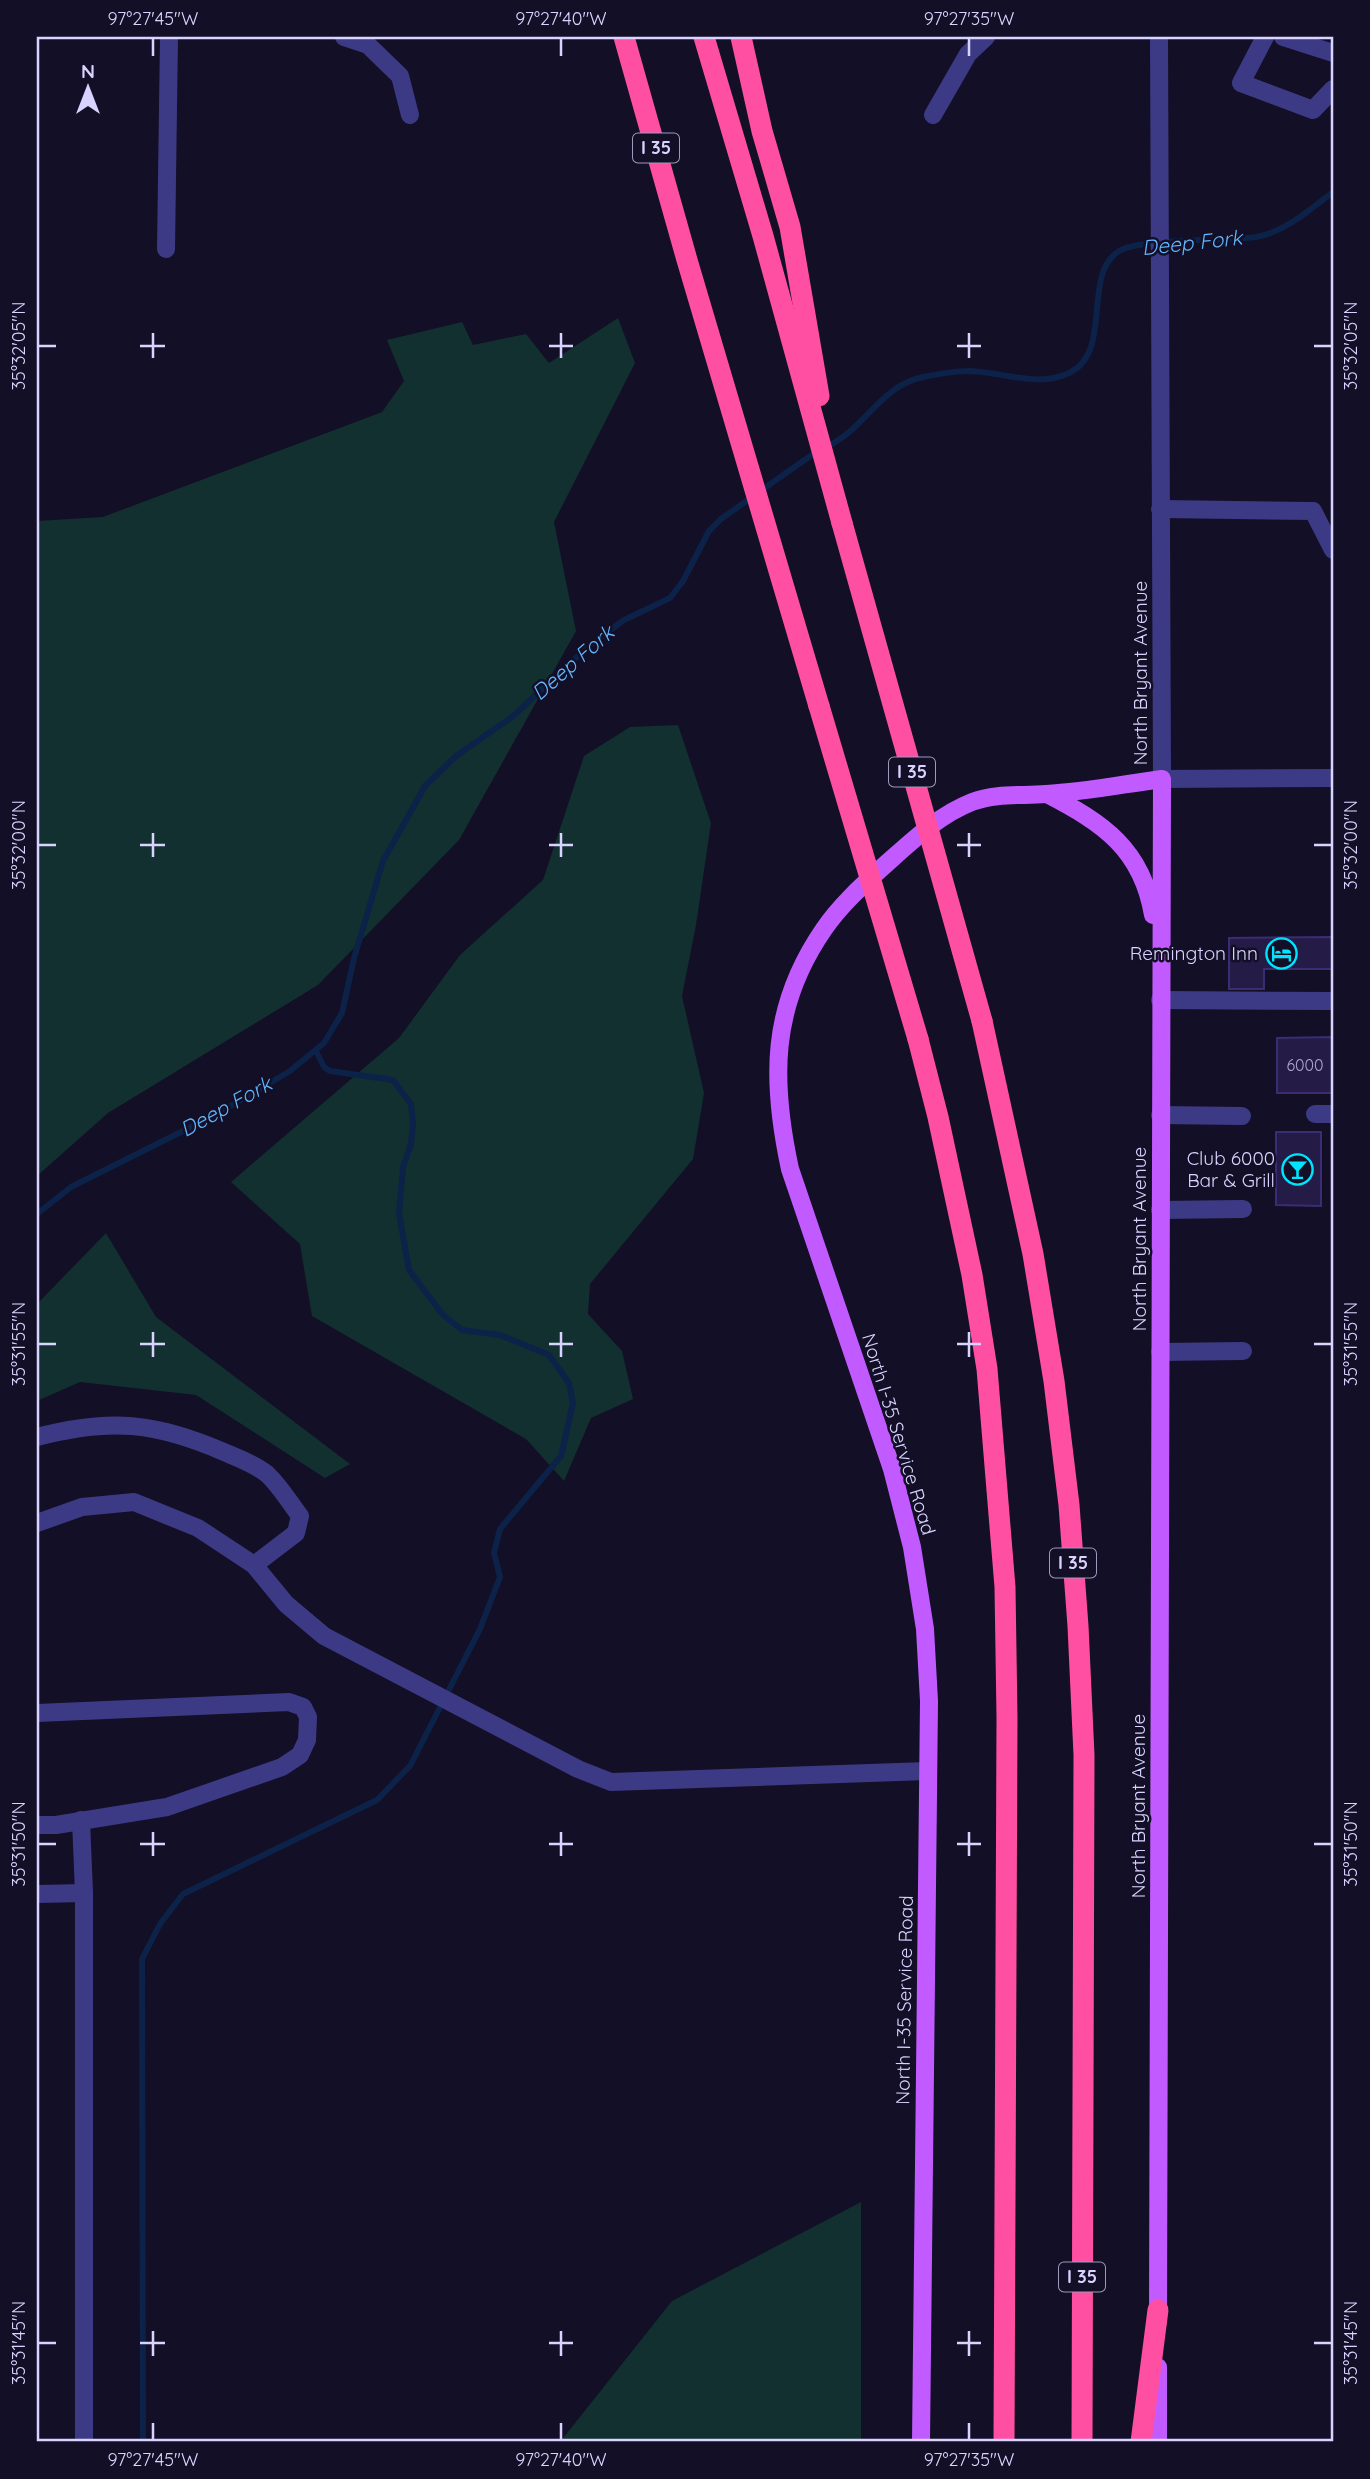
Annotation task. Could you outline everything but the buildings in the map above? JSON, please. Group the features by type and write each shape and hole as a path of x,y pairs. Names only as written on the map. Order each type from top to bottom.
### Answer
{"highway":[{"name":"I 35","path":"624,37 687,260 918,1039 972,1275 986,1369 1005,1587 1007,1746 1004,2442"},
{"name":"I 35","path":"704,37 763,236 982,1021 1033,1254 1054,1381 1069,1505 1084,1755 1082,2442"},
{"path":"741,37 762,131 790,228 842,523"},
{"path":"1141,2442 1158,2310"}],"main road":[{"name":"North I-35 Service Road","path":"922,2442 929,1701 925,1629 912,1547 892,1469 790,1169 780,1121 779,1041 786,1009 803,966 823,929 851,896 908,844 945,815 974,801 1002,795 1047,794 1162,779"},
{"name":"North Bryant Avenue","path":"1158,2442 1162,779"},
{"path":"1047,794 1084,813 1102,826 1133,860 1150,897 1160,958"}],"street":[{"path":"166,249 169,37"},
{"path":"344,37 368,46 400,76 410,114"},
{"path":"933,115 968,54 985,37"},
{"name":"North Bryant Avenue","path":"1159,37 1162,779"},
{"path":"1265,37 1241,83 1313,110 1333,89"},
{"path":"1290,38 1333,53"},
{"path":"1160,509 1313,511 1333,550"},
{"path":"1162,779 1333,778"},
{"path":"1160,1000 1333,1001"},
{"path":"1315,1114 1333,1115"},
{"path":"1160,1115 1242,1116"},
{"path":"1160,1210 1243,1209"},
{"path":"1160,1352 1243,1352"},
{"path":"37,1437 65,1429 106,1424 141,1426 174,1434 250,1463 267,1474 300,1516 296,1533 254,1565"},
{"path":"37,1523 82,1507 134,1503 198,1528 254,1565 286,1604 324,1636 578,1769 611,1782 928,1772"},
{"path":"37,1713 289,1702 303,1707 308,1717 307,1740 300,1755 282,1767 167,1807 56,1825 37,1825"},
{"path":"81,1820 85,1893 84,2442"},
{"path":"37,1894 85,1893"}],"green space":[{"path":"618,318 635,363 554,522 576,631 459,840 318,985 108,1113 37,1176 37,521 103,517 382,412 404,381 387,340 462,322 473,345 526,334 549,363"},
{"path":"678,725 711,823 682,996 704,1093 693,1159 590,1284 588,1314 622,1351 633,1399 591,1418 564,1481 526,1439 312,1316 300,1244 231,1182 399,1038 460,955 543,880 584,756 630,727"},
{"path":"106,1233 156,1317 350,1464 325,1478 196,1395 80,1382 37,1401 37,1304"},
{"path":"861,2202 861,2442 560,2442 672,2301"}],"waterway":[{"name":"Deep Fork","path":"37,1214 71,1187 217,1114 290,1071 324,1043 342,1013 354,958 383,861 425,786 456,756 512,717 589,646 624,620 670,598 683,581 709,531 721,519 812,455 844,436 891,392 911,381 964,371 1033,379 1069,373 1083,363 1090,348 1095,331 1101,277 1108,262 1119,251 1145,244 1267,234 1297,219 1333,192"},
{"path":"143,2442 142,1959 160,1924 183,1894 377,1800 410,1766 480,1629 500,1577 494,1553 500,1529 561,1456 573,1403 569,1383 549,1355 500,1335 462,1330 443,1315 409,1270 399,1213 403,1167 411,1144 411,1104 393,1080 330,1071 324,1067 316,1051"}],"place":[{"name":"Remington Inn","path":"1281,953"},
{"name":"Club 6000 Bar & Grill","path":"1298,1169"}]}
